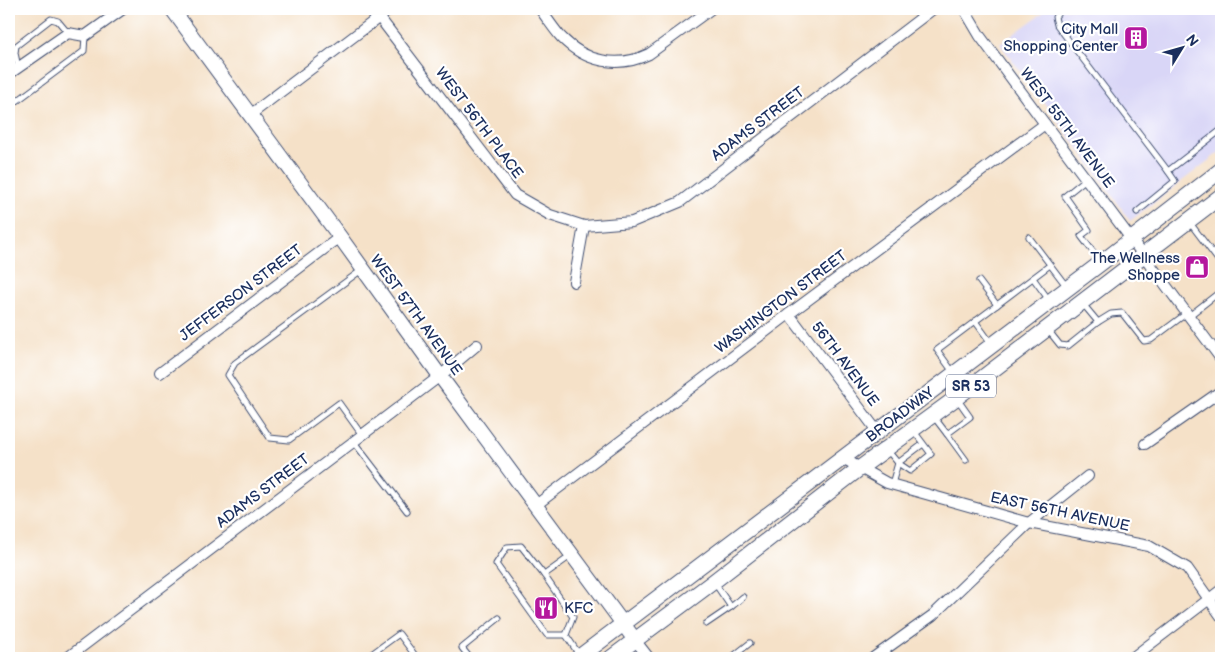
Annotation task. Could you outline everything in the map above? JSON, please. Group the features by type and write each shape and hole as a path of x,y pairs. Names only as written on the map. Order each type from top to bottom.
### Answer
{"main road":[{"name":"BROADWAY","path":"579,657 1101,263 1221,170"},
{"name":"BROADWAY","path":"611,658 714,582 860,468 956,398 1221,196"}],"street":[{"path":"9,74 68,33 84,36 123,9"},
{"name":"WEST 57TH AVENUE","path":"172,9 635,640"},
{"path":"250,115 376,13 390,9"},
{"path":"540,9 560,36 581,54 595,60 618,62 630,61 649,54 709,9"},
{"name":"ADAMS STREET","path":"584,226 632,222 680,202 933,9"},
{"name":"WEST 55TH AVENUE","path":"964,9 980,36 1221,359"},
{"name":"WEST 56TH PLACE","path":"376,13 515,195 550,215 584,226"},
{"name":"WASHINGTON STREET","path":"536,505 1045,124"},
{"path":"574,282 584,226"},
{"name":"JEFFERSON STREET","path":"160,373 340,237"},
{"name":"56TH AVENUE","path":"789,314 878,431"},
{"name":"ADAMS STREET","path":"67,658 354,442 477,346"},
{"path":"1145,444 1221,390"},
{"name":"EAST 56TH AVENUE","path":"843,458 892,484 1029,523 1149,546 1187,568 1221,616"},
{"path":"873,658 933,615 1029,523 1088,476"},
{"path":"1132,658 1221,590"},
{"path":"635,640 649,658"}],"lane":[{"path":"1061,9 1055,17 1057,25 1175,181 1137,212"},
{"path":"18,67 15,53 16,46 51,19 58,21 68,33"},
{"path":"9,108 84,51 84,36"},
{"path":"1168,171 1221,130"},
{"path":"1086,180 1065,196 1089,230 1080,236 1101,263"},
{"path":"1188,220 1221,264"},
{"path":"1029,237 1068,288"},
{"path":"954,374 937,350 1050,265"},
{"path":"362,435 339,403 289,440 270,438 228,375 235,363 363,269"},
{"path":"1033,278 1050,301"},
{"path":"978,281 997,305"},
{"path":"1047,328 1060,346 1068,346 1111,314 1122,313 1144,341 1151,340 1221,291"},
{"path":"1082,302 1098,322"},
{"path":"975,322 992,344"},
{"path":"947,434 970,417 956,398"},
{"path":"933,415 966,460"},
{"path":"887,448 898,463 910,471 932,454 912,430"},
{"path":"354,442 406,511"},
{"path":"892,484 898,463 923,444"},
{"path":"507,546 521,546 544,574 573,617 566,635 547,635 496,564 507,546"},
{"path":"544,574 572,555"},
{"path":"714,582 731,606"},
{"path":"706,624 743,598"},
{"path":"470,658 462,648 499,618"},
{"path":"366,658 399,634 417,658"},
{"path":"566,635 579,657"},
{"path":"731,658 750,643"}],"shaded area":[{"name":"City Mall Shopping Center","path":"1048,9 1221,9 1221,151 1130,221 1099,176 1000,44"}],"place":[{"name":"City Mall Shopping Center","path":"1136,38"},
{"name":"The Wellness Shoppe","path":"1197,267"},
{"name":"KFC","path":"546,608"}]}
